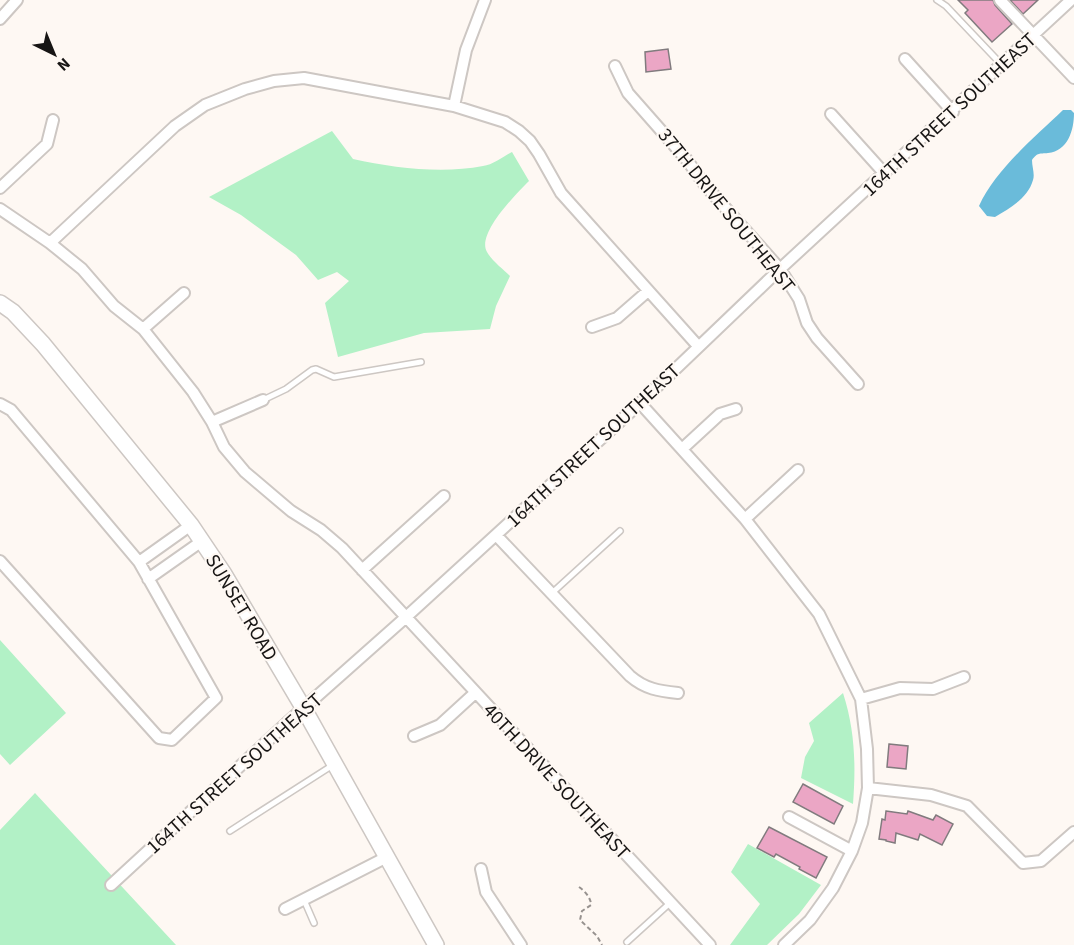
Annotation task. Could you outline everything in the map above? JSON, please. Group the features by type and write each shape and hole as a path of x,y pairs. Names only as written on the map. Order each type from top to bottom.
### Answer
{"street":[{"path":"0,18 17,0"},
{"path":"1000,0 1074,78"},
{"name":"164TH STREET SOUTHEAST","path":"111,885 640,403 780,269 1071,0"},
{"path":"454,106 466,50 483,1"},
{"path":"904,59 952,112"},
{"name":"37TH DRIVE SOUTHEAST","path":"615,66 628,93 687,160 704,184 780,269 799,299 807,324 816,338 858,384"},
{"path":"50,243 175,126 205,105 245,89 274,81 304,78 454,106 505,122 519,131 530,141 561,193 698,346"},
{"path":"831,114 885,174"},
{"path":"0,188 47,144 53,120"},
{"name":"40TH DRIVE SOUTHEAST","path":"0,209 50,243 82,269 114,306 143,329 193,392 212,422 224,447 245,472 291,512 321,530 342,548 710,945"},
{"path":"592,327 617,318 648,291"},
{"path":"143,329 184,293"},
{"name":"SUNSET ROAD","path":"0,303 43,344 191,525 224,574 304,709 436,945"},
{"path":"212,422 263,400"},
{"path":"640,403 745,519 819,614 861,699 867,749 868,788 862,823 852,851 833,888 810,920 784,945"},
{"path":"0,561 159,738 172,740 216,698 139,562 11,410 1,404"},
{"path":"682,448 720,414 736,409"},
{"path":"745,519 798,470"},
{"path":"362,570 444,496"},
{"path":"139,562 191,525"},
{"path":"496,535 630,676 641,685 655,690 678,693"},
{"path":"148,579 202,542"},
{"path":"861,699 900,688 933,689 964,676"},
{"path":"414,736 440,725 475,693"},
{"path":"868,788 931,795 967,806 1023,862 1041,861 1074,832"},
{"path":"789,817 852,851"},
{"path":"285,909 387,857"},
{"path":"481,869 486,892 521,945"}],"lane":[{"path":"937,0 946,6 1002,66"},
{"path":"263,400 286,389 316,369 334,377 421,362"},
{"path":"552,594 620,531"},
{"path":"230,831 335,764"},
{"path":"304,900 314,923"},
{"path":"627,942 670,903"}],"path":[{"path":"579,887 591,902 591,905 582,911 580,920 603,945"}],"green space":[{"path":"332,131 353,159 401,167 451,170 483,166 512,152 529,181 499,214 487,235 485,244 487,252 510,276 496,306 490,329 424,333 338,357 325,303 349,281 337,272 318,280 296,255 241,215 209,197"},
{"path":"0,640 66,713 10,765 0,754"},
{"path":"843,693 854,748 853,804 801,778 805,757 814,741 809,723"},
{"path":"35,793 176,945 0,945 0,830"},
{"path":"748,844 821,885 799,914 767,945 730,945 760,904 731,872"}],"water":[{"path":"1063,110 1071,110 1074,113 1071,133 1065,144 1055,151 1036,156 1032,160 1033,180 1027,192 1007,210 995,217 987,216 979,206 995,180 1016,155"}],"building":[{"path":"958,0 993,0 1012,24 992,42 965,13 968,10"},
{"path":"1010,0 1038,0 1023,14"},
{"path":"668,49 671,69 646,72 645,52"},
{"path":"889,744 908,746 906,769 887,767"},
{"path":"803,784 843,806 834,824 793,802"},
{"path":"886,811 907,814 908,811 933,820 936,815 953,824 942,845 920,834 918,840 896,833 895,843 879,839 882,819 885,820"},
{"path":"769,827 827,857 816,878 776,854 774,857 757,848"}]}
